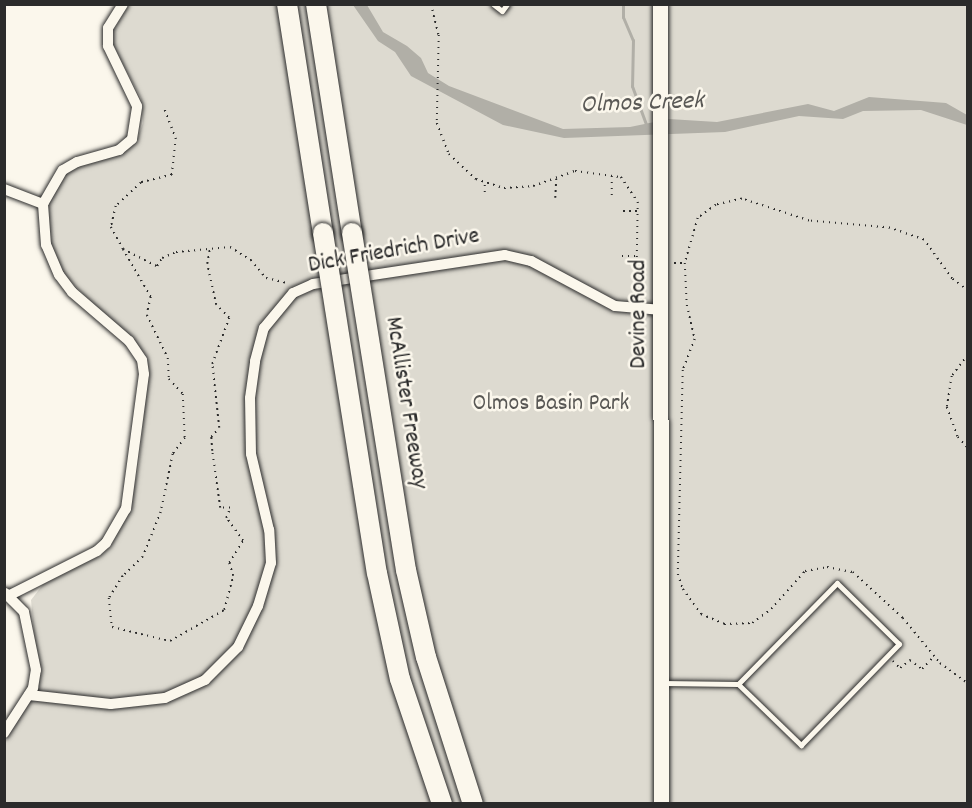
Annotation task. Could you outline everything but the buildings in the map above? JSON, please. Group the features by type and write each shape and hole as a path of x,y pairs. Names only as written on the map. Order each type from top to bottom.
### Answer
{"highway":[{"path":"287,4 377,573 400,679 442,804"},
{"name":"McAllister Freeway","path":"316,4 406,570 426,657 473,804"}],"street":[{"path":"4,733 29,695 35,656 24,612 7,594 97,550 114,531 126,508 144,374 142,360 129,341 72,292 59,275 46,245 43,204 63,170 77,162 119,150 132,139 137,106 108,46 108,28 123,4"},
{"name":"Devine Road","path":"660,4 663,263 661,804"},
{"path":"4,189 43,204"},
{"name":"Dick Friedrich Drive","path":"29,695 111,704 165,698 205,680 238,648 258,606 271,563 269,530 251,454 250,398 255,361 264,328 293,293 313,284 505,255 531,261 615,306 662,310"}],"lane":[{"path":"492,4 502,11 507,4"},
{"path":"663,683 738,684 801,745 899,644 837,583 738,684"}],"path":[{"path":"431,4 439,35 437,107 443,145 462,170 485,184 519,188 574,171 621,177 630,187 638,211 637,261 663,263"},
{"path":"165,110 176,138 172,175 141,183 116,206 111,227 151,297 147,315 168,358 169,379 183,394 185,438 173,454 161,512 143,557 123,576 109,598 112,627 170,641 224,610 233,576 230,563 243,542 226,518 230,508 220,508 212,451 211,437 219,428 212,364 230,318 216,305 207,264 210,247"},
{"path":"612,175 612,198"},
{"path":"555,198 556,178"},
{"path":"485,184 485,196"},
{"path":"968,291 951,279 924,240 890,228 809,221 742,199 716,205 698,218 685,263 687,305 695,339 683,370 678,574 682,589 701,614 724,624 752,623 771,609 805,571 827,567 853,572 903,618 933,656 968,683"},
{"path":"623,211 638,211"},
{"path":"123,249 157,266 162,258 176,252 210,247 230,247 251,260 266,278 313,284"},
{"path":"622,256 637,256"},
{"path":"968,355 952,376 947,407 958,437 968,448"},
{"path":"887,656 900,668 910,660 922,669 933,656"}],"green space":[{"name":"Olmos Basin Park","path":"129,5 967,5 967,803 5,804 5,742 39,685 31,600 48,578 100,556 111,546 131,502 139,465 148,373 145,354 67,278 57,264 47,235 47,205 65,173 137,140 143,123 141,98 114,47 113,31"}],"shaded area":[{"path":"353,5 367,5 383,32 407,46 421,58 428,73 449,86 563,129 630,127 669,119 717,122 808,104 834,111 869,97 946,103 967,115 967,125 921,110 863,111 843,119 799,116 725,132 564,138 503,125 411,76 395,52 378,41"}],"waterway":[{"name":"Olmos Creek","path":"623,4 623,17 633,40 632,86 647,127"}]}
